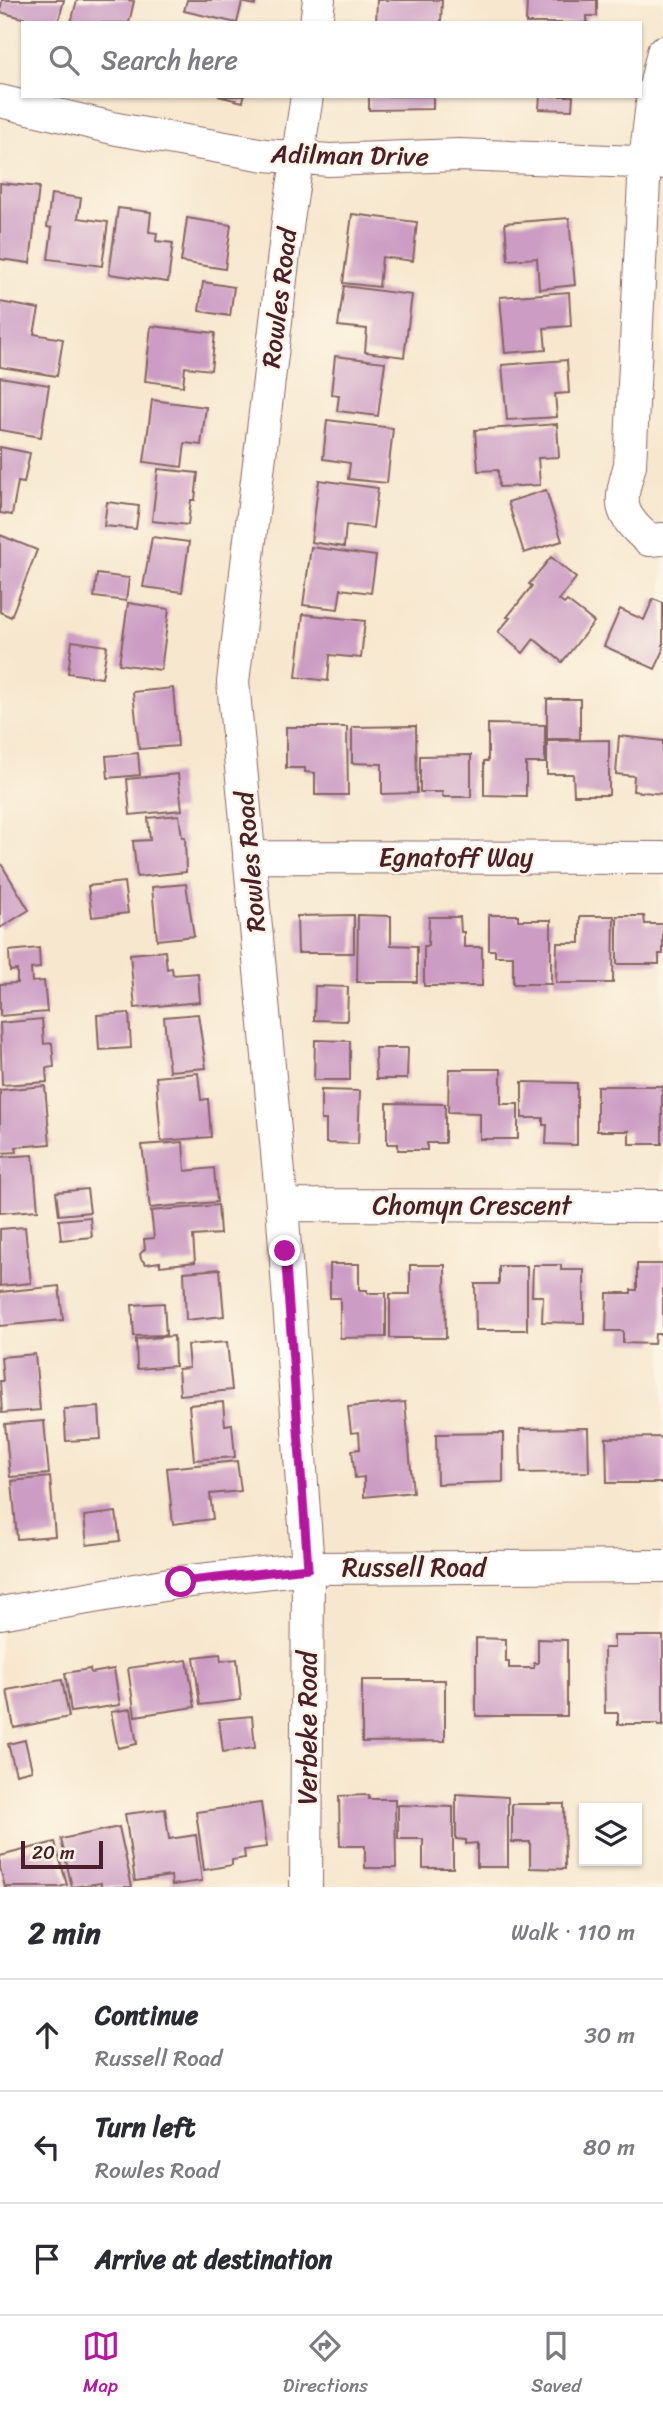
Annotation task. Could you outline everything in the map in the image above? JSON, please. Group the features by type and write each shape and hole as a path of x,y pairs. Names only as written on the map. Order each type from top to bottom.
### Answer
{"street":[{"path":"316,21 319,0"},
{"path":"663,52 653,95 654,162 631,465 621,496 629,523 649,540 663,539"},
{"name":"Rowles Road","path":"307,98 288,220 233,682 282,1205 308,1568"},
{"name":"Adilman Drive","path":"0,101 117,129 265,155 329,160 458,155 654,162"},
{"name":"Egnatoff Way","path":"249,857 663,858"},
{"name":"Chomyn Crescent","path":"282,1205 663,1206"},
{"name":"Russell Road","path":"0,1613 181,1582 308,1568 663,1566"},
{"name":"Verbeke Road","path":"306,1887 308,1568"}],"building":[{"path":"2,0 64,0 59,21 30,21 0,12"},
{"path":"77,0 134,1 129,21 72,21"},
{"path":"187,0 256,0 255,5 242,2 237,21 184,11"},
{"path":"377,0 442,0 441,21 376,21"},
{"path":"527,0 597,0 597,16 587,16 587,21 526,21"},
{"path":"226,98 244,98 243,102"},
{"path":"369,98 433,98 433,109 369,110"},
{"path":"540,98 573,98 572,110 539,109"},
{"path":"0,183 39,187 30,263 0,259"},
{"path":"51,194 81,198 78,218 108,222 102,266 48,259 52,228 47,227"},
{"path":"118,208 151,212 149,232 157,233 156,241 173,243 168,282 109,274"},
{"path":"352,214 417,222 413,261 382,257 379,287 343,283"},
{"path":"187,218 231,225 225,269 181,262"},
{"path":"569,218 575,285 539,289 537,258 508,260 505,223"},
{"path":"203,282 234,287 230,316 199,311"},
{"path":"344,286 412,295 404,357 365,352 367,329 338,326"},
{"path":"569,292 571,326 544,328 546,350 505,353 500,297"},
{"path":"0,302 39,309 34,334 63,339 57,376 0,367"},
{"path":"151,326 215,333 211,370 185,367 183,386 145,381"},
{"path":"335,356 385,362 378,416 337,411 339,395 331,394"},
{"path":"567,360 569,393 555,394 557,417 507,420 502,365"},
{"path":"0,377 49,385 41,437 0,430"},
{"path":"152,400 206,407 201,445 185,443 182,467 144,462"},
{"path":"327,420 393,428 387,483 348,479 350,463 323,459"},
{"path":"557,424 559,457 538,458 540,485 499,487 498,470 478,471 475,430"},
{"path":"0,447 30,453 24,483 18,482 12,515 0,513"},
{"path":"158,469 198,473 195,500 191,500 188,525 152,521"},
{"path":"319,480 378,488 373,528 346,525 344,547 311,542"},
{"path":"546,490 562,541 524,553 508,502"},
{"path":"107,502 139,506 136,529 104,526"},
{"path":"0,535 37,550 11,617 0,612"},
{"path":"152,537 189,542 182,592 143,587"},
{"path":"311,547 376,556 371,593 341,589 338,609 303,605"},
{"path":"551,557 576,578 559,600 564,604 567,601 594,622 562,662 534,639 523,653 498,632 532,586 529,584"},
{"path":"97,574 129,578 126,601 94,597"},
{"path":"653,599 663,603 663,652 655,669 604,646 620,609 644,620"},
{"path":"128,603 169,609 161,670 119,664"},
{"path":"303,614 365,621 361,658 330,655 328,681 296,677"},
{"path":"72,641 107,646 102,678 68,673"},
{"path":"173,688 178,746 139,749 133,692"},
{"path":"547,699 580,699 580,739 547,739"},
{"path":"488,724 545,725 545,763 526,763 526,796 484,795"},
{"path":"416,726 417,793 382,794 382,764 352,763 352,727"},
{"path":"286,727 347,727 348,795 315,795 315,773 305,772 305,768 286,768"},
{"path":"619,736 663,741 663,794 633,791 634,776 616,774"},
{"path":"609,740 609,795 574,795 573,774 547,774 547,741"},
{"path":"138,753 140,775 108,778 106,756"},
{"path":"471,755 471,797 443,797 442,792 420,792 420,756"},
{"path":"178,774 182,810 130,815 127,779"},
{"path":"179,815 182,837 185,837 186,872 137,877 133,841 150,840 148,818"},
{"path":"0,862 29,910 0,928"},
{"path":"124,882 128,913 92,917 88,886"},
{"path":"186,884 194,936 157,940 152,887"},
{"path":"354,915 354,953 298,953 297,916"},
{"path":"358,915 391,916 391,945 417,946 417,982 357,982"},
{"path":"489,915 518,915 518,920 551,920 551,984 513,984 513,956 495,956 495,950 489,950"},
{"path":"580,916 614,916 613,983 556,983 557,943 580,943"},
{"path":"617,916 644,916 645,924 663,924 663,954 659,954 659,964 617,964"},
{"path":"429,917 460,917 464,947 482,947 482,986 424,986 424,946 428,946"},
{"path":"39,948 40,968 31,969 32,982 44,981 47,1012 0,1016 0,984 17,983 17,970 10,971 9,951"},
{"path":"165,951 167,969 172,968 173,975 198,973 200,1002 135,1008 130,954"},
{"path":"315,986 348,987 347,1021 314,1020"},
{"path":"129,1013 131,1048 99,1050 97,1015"},
{"path":"198,1014 206,1068 169,1071 164,1017"},
{"path":"42,1019 44,1044 52,1043 54,1067 46,1068 47,1082 2,1085 0,1023"},
{"path":"315,1040 350,1041 350,1080 314,1080"},
{"path":"375,1048 408,1048 407,1079 376,1079"},
{"path":"449,1069 501,1069 501,1104 518,1104 518,1139 480,1139 480,1113 448,1112"},
{"path":"198,1073 201,1100 208,1099 211,1137 161,1141 156,1077"},
{"path":"522,1082 577,1083 577,1145 546,1144 547,1125 543,1125 543,1118 522,1118"},
{"path":"45,1086 50,1144 16,1147 17,1152 0,1153 0,1090"},
{"path":"597,1086 662,1086 662,1144 629,1144 629,1131 597,1131"},
{"path":"321,1090 360,1091 358,1144 326,1143 326,1120 321,1120"},
{"path":"387,1103 445,1104 445,1143 427,1143 427,1150 398,1150 398,1144 387,1144"},
{"path":"183,1142 185,1171 214,1168 217,1202 150,1208 142,1145"},
{"path":"33,1155 38,1210 0,1213 0,1157"},
{"path":"87,1189 90,1212 59,1215 56,1192"},
{"path":"218,1205 220,1234 193,1236 195,1262 160,1266 160,1262 146,1264 141,1259 140,1254 145,1249 144,1239 154,1238 151,1211"},
{"path":"90,1217 92,1237 61,1240 59,1220"},
{"path":"25,1227 31,1283 0,1286 0,1229"},
{"path":"330,1264 359,1264 359,1290 386,1293 386,1337 340,1338 340,1298 330,1298"},
{"path":"637,1264 663,1264 663,1334 655,1334 654,1344 623,1343 623,1331 606,1331 607,1293 631,1293 631,1290 637,1290"},
{"path":"410,1265 445,1265 446,1338 390,1338 390,1294 410,1294"},
{"path":"533,1265 561,1265 561,1270 584,1270 584,1323 542,1322 543,1296 532,1296"},
{"path":"499,1266 527,1266 527,1330 476,1330 475,1284 499,1284"},
{"path":"220,1269 224,1316 186,1320 184,1272"},
{"path":"59,1286 63,1320 0,1326 0,1292"},
{"path":"164,1303 166,1335 134,1336 132,1305"},
{"path":"174,1336 175,1366 137,1369 136,1339"},
{"path":"227,1342 232,1390 180,1395 178,1369 189,1368 187,1345"},
{"path":"35,1354 40,1410 2,1413 1,1357"},
{"path":"223,1402 225,1425 232,1424 235,1457 194,1460 189,1405"},
{"path":"405,1402 413,1492 364,1497 364,1477 355,1478 352,1450 360,1449 359,1432 351,1433 348,1407"},
{"path":"99,1407 101,1439 66,1441 64,1409"},
{"path":"44,1421 49,1474 10,1477 5,1424"},
{"path":"588,1428 589,1472 521,1473 520,1429"},
{"path":"503,1433 503,1482 437,1484 436,1434"},
{"path":"663,1437 663,1483 607,1483 606,1438"},
{"path":"237,1461 241,1491 210,1494 213,1519 173,1524 167,1468"},
{"path":"50,1477 55,1536 17,1539 12,1481"},
{"path":"116,1512 120,1541 87,1545 84,1516"},
{"path":"614,1636 663,1636 663,1726 618,1724 618,1713 605,1713 604,1648 614,1648"},
{"path":"476,1638 506,1639 506,1662 509,1662 509,1668 534,1668 534,1663 538,1663 538,1639 567,1640 567,1716 476,1716"},
{"path":"220,1654 221,1661 237,1659 241,1700 200,1705 194,1657"},
{"path":"187,1660 195,1707 135,1716 128,1668"},
{"path":"90,1669 91,1673 114,1669 120,1705 71,1712 65,1673"},
{"path":"62,1680 69,1717 14,1728 7,1690"},
{"path":"362,1680 445,1680 445,1741 362,1742"},
{"path":"131,1709 137,1744 118,1748 111,1712"},
{"path":"252,1716 255,1748 223,1752 219,1719"},
{"path":"25,1740 32,1770 16,1774 8,1744"},
{"path":"456,1794 508,1797 508,1867 477,1867 477,1843 466,1844 466,1840 456,1839"},
{"path":"369,1795 369,1799 395,1799 396,1868 365,1868 365,1846 340,1846 339,1796"},
{"path":"261,1803 267,1847 244,1850 245,1858 232,1860 232,1865 204,1870 196,1812"},
{"path":"512,1804 564,1804 565,1869 530,1868 530,1842 512,1842"},
{"path":"398,1805 453,1807 453,1868 423,1868 423,1839 398,1839"},
{"path":"165,1809 169,1839 196,1835 202,1881 172,1885 171,1876 135,1881 125,1814"},
{"path":"119,1827 132,1887 101,1887 101,1883 72,1887 61,1839"},
{"path":"55,1842 67,1885 5,1887 0,1856"}],"route":[{"path":"181,1582 308,1568 285,1251"}]}
